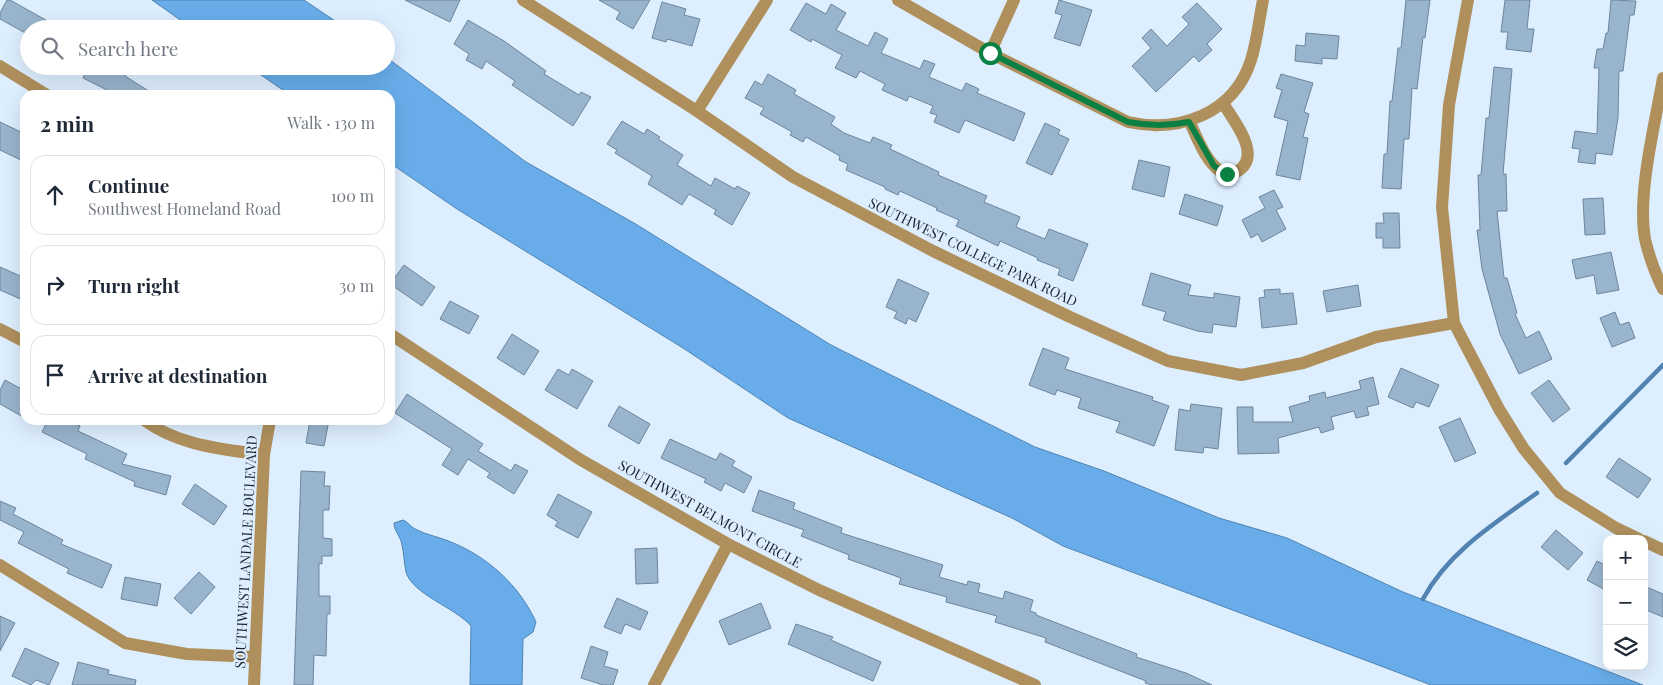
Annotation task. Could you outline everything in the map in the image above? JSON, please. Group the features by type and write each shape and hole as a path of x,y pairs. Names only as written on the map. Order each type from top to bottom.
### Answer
{"street":[{"name":"SOUTHWEST COLLEGE PARK ROAD","path":"523,0 697,111 793,177 950,259 1070,317 1168,360 1241,375 1303,363 1376,337 1454,323"},
{"path":"697,111 767,0"},
{"path":"898,0 990,53 1128,122 1146,126 1189,122 1223,103 1235,92 1251,61 1263,0"},
{"path":"990,53 1014,0"},
{"path":"1468,0 1449,105 1442,207 1454,323 1499,409 1519,441 1560,493 1631,535"},
{"path":"0,66 39,90"},
{"path":"1663,78 1644,204 1645,237 1654,272 1663,289"},
{"path":"1189,122 1214,166 1227,174 1235,173 1245,165 1247,158 1246,143 1223,103"},
{"path":"0,329 20,339"},
{"name":"SOUTHWEST BELMONT CIRCLE","path":"395,337 581,460 728,544 818,590 1035,685"},
{"path":"151,425 158,430 206,447 264,454"},
{"name":"SOUTHWEST LANDALE BOULEVARD","path":"254,685 264,454 269,425"},
{"path":"1648,543 1663,550"},
{"path":"654,685 728,544"},
{"path":"0,565 125,643 187,654 256,657"}],"water":[{"path":"152,0 304,0 334,20 180,20"},
{"path":"395,64 526,162 634,223 831,345 1035,447 1104,471 1219,518 1287,538 1403,592 1643,685 1431,685 1063,546 1012,518 788,418 683,348 457,209 395,166 395,90 283,90 261,75 395,75"},
{"path":"403,520 419,531 451,542 478,556 501,574 521,596 536,622 533,632 523,639 522,685 470,685 471,626 464,619 425,594 410,580 406,572 401,542 394,526 394,523"}],"building":[{"path":"7,0 10,0 46,20 20,20 20,30 0,19 0,13"},
{"path":"405,0 460,0 450,22"},
{"path":"599,0 650,0 633,29 616,19 620,12"},
{"path":"1059,0 1092,10 1080,46 1054,38 1062,15 1055,13"},
{"path":"1406,0 1430,0 1425,38 1423,37 1417,89 1412,88 1409,139 1404,139 1401,189 1382,188 1384,154 1387,154 1390,101 1392,101 1398,48 1401,48"},
{"path":"1505,0 1530,0 1527,29 1534,29 1531,52 1506,49 1508,32 1501,32"},
{"path":"1611,0 1636,1 1634,15 1630,15 1623,71 1619,71 1618,118 1612,155 1596,153 1595,164 1578,162 1580,149 1572,148 1575,131 1597,134 1599,68 1594,68 1597,49 1603,49 1606,33 1608,33"},
{"path":"662,2 686,9 684,15 700,19 692,46 667,39 666,42 652,38"},
{"path":"806,3 826,14 831,4 846,13 836,30 868,46 875,32 888,39 881,53 920,69 924,60 935,64 929,77 962,91 966,83 979,89 977,93 1025,113 1014,141 965,120 959,133 934,122 937,115 930,113 933,106 909,96 907,101 882,90 885,84 860,71 856,78 835,68 842,55 812,39 811,42 790,30"},
{"path":"1197,3 1222,29 1207,44 1212,50 1199,62 1194,56 1156,92 1132,66 1151,48 1142,38 1151,29 1167,46 1189,24 1182,17"},
{"path":"468,20 504,41 546,71 544,74 579,95 581,92 591,97 573,126 512,85 515,81 486,61 482,69 466,60 469,54 454,44"},
{"path":"1306,33 1339,36 1337,59 1322,58 1322,64 1295,61 1296,45 1305,46"},
{"path":"1494,67 1512,69 1503,174 1506,174 1507,211 1497,211 1504,278 1507,278 1517,313 1515,314 1526,338 1539,331 1552,359 1519,374 1500,334 1482,269 1477,230 1480,230 1478,175 1481,175 1486,118 1489,118"},
{"path":"768,74 796,90 794,94 835,117 831,124 844,133 870,143 873,137 892,145 890,149 939,172 938,175 987,196 984,202 1020,217 1016,227 1045,239 1049,229 1088,244 1073,281 1058,275 1060,269 1037,260 1038,258 1000,241 998,246 956,226 959,220 936,210 937,208 900,191 898,195 885,189 885,187 846,170 848,164 839,160 840,156 806,137 803,142 790,135 792,132 760,114 764,108 745,98 755,81 762,85"},
{"path":"1281,74 1313,83 1304,112 1309,114 1303,137 1308,138 1300,180 1276,175 1288,121 1274,117 1282,90 1276,88"},
{"path":"84,75 125,75 147,90 107,90 83,78"},
{"path":"622,121 644,134 647,129 660,137 658,139 683,155 677,165 711,186 715,178 735,189 737,186 750,193 732,225 714,214 716,210 689,194 682,205 648,184 652,176 615,153 617,150 607,144"},
{"path":"0,122 20,132 20,160 0,150"},
{"path":"1045,123 1060,130 1058,134 1069,139 1052,175 1026,163"},
{"path":"1139,160 1170,167 1164,197 1132,189"},
{"path":"1274,190 1283,207 1276,210 1286,229 1262,242 1258,234 1251,238 1242,220 1265,208 1259,197"},
{"path":"1185,194 1223,206 1217,226 1179,214"},
{"path":"1603,198 1605,234 1585,235 1583,199"},
{"path":"1383,213 1399,213 1400,248 1383,248 1383,238 1376,238 1376,223 1384,223"},
{"path":"1611,252 1619,290 1597,294 1594,275 1576,279 1572,260"},
{"path":"404,265 435,287 422,306 395,287 395,277"},
{"path":"0,267 20,276 20,299 0,290"},
{"path":"1151,273 1191,285 1188,295 1214,298 1214,293 1240,297 1236,327 1213,324 1212,333 1197,331 1163,320 1166,312 1142,305"},
{"path":"898,279 929,293 916,322 908,318 906,324 894,318 897,312 886,307"},
{"path":"1358,285 1361,306 1327,312 1323,291"},
{"path":"1280,289 1280,294 1293,293 1297,324 1262,328 1259,298 1265,297 1264,290"},
{"path":"450,301 479,316 469,334 440,319"},
{"path":"1615,312 1620,325 1629,322 1635,338 1612,347 1600,318"},
{"path":"512,334 539,351 524,375 497,358"},
{"path":"1043,348 1069,358 1065,369 1153,397 1152,400 1169,406 1154,446 1116,432 1120,422 1078,408 1081,398 1057,390 1055,395 1029,385"},
{"path":"1401,368 1439,385 1429,407 1416,402 1413,408 1388,397"},
{"path":"558,369 569,375 572,369 593,381 577,409 545,390"},
{"path":"1373,377 1379,404 1367,407 1369,415 1356,418 1354,411 1331,417 1334,429 1321,433 1319,427 1278,438 1279,453 1238,454 1237,407 1253,407 1253,422 1293,422 1289,407 1310,401 1309,396 1325,392 1326,398 1361,389 1359,381"},
{"path":"5,380 20,388 20,415 0,404 0,390"},
{"path":"1549,380 1570,409 1553,422 1531,393"},
{"path":"407,394 483,444 478,451 511,471 515,464 528,471 514,494 487,477 490,473 468,459 458,475 442,465 452,449 395,413"},
{"path":"1191,404 1222,408 1218,449 1204,447 1203,453 1175,450 1179,409 1190,411"},
{"path":"619,406 650,424 639,444 608,426"},
{"path":"1460,418 1476,453 1455,462 1439,427"},
{"path":"46,425 80,426 78,431 127,454 122,464 171,476 166,495 134,486 135,482 85,459 87,454 42,432"},
{"path":"309,425 328,425 324,446 306,443"},
{"path":"670,439 716,460 720,453 735,461 732,466 752,477 744,493 725,483 721,491 704,482 706,479 661,458"},
{"path":"1619,458 1651,479 1638,498 1606,477"},
{"path":"301,471 325,472 324,486 330,486 329,510 323,510 323,538 332,539 332,556 322,556 322,564 319,563 319,596 330,596 330,614 327,614 326,656 314,655 313,685 294,685"},
{"path":"195,484 227,506 214,525 182,504"},
{"path":"759,490 795,503 793,509 842,528 841,533 943,565 939,577 967,585 968,581 980,584 978,592 1003,599 1005,591 1033,600 1030,611 1036,613 1036,615 1137,654 1136,657 1186,673 1212,685 1152,685 1145,683 1146,681 1045,642 1046,638 995,622 997,616 946,602 947,597 899,584 901,578 848,559 849,555 801,536 804,530 752,511"},
{"path":"558,494 592,512 578,538 555,526 558,522 547,515"},
{"path":"0,501 16,508 13,514 63,540 61,544 112,565 102,588 67,573 69,569 18,543 24,532 0,520"},
{"path":"1556,530 1583,553 1568,570 1541,547"},
{"path":"657,548 658,583 636,584 635,549"},
{"path":"1597,561 1603,564 1603,589 1587,580"},
{"path":"199,572 215,587 191,614 174,598"},
{"path":"125,577 161,584 157,606 121,599"},
{"path":"1648,588 1663,594 1663,617 1648,611"},
{"path":"617,598 648,612 640,630 625,624 621,634 604,627"},
{"path":"761,603 771,628 729,645 719,621"},
{"path":"0,616 15,623 0,651"},
{"path":"796,624 833,637 831,640 881,662 873,681 788,644"},
{"path":"591,646 608,652 604,666 618,670 613,685 603,685 581,678"},
{"path":"25,648 59,663 49,685 36,680 31,685 12,676"},
{"path":"78,662 109,670 108,674 136,680 135,685 72,685"}],"waterway":[{"path":"1566,463 1663,365"},
{"path":"1423,599 1433,582 1459,553 1489,527 1537,493"}],"route":[{"path":"990,53 1128,122 1146,126 1189,122 1214,166 1227,174"}]}
